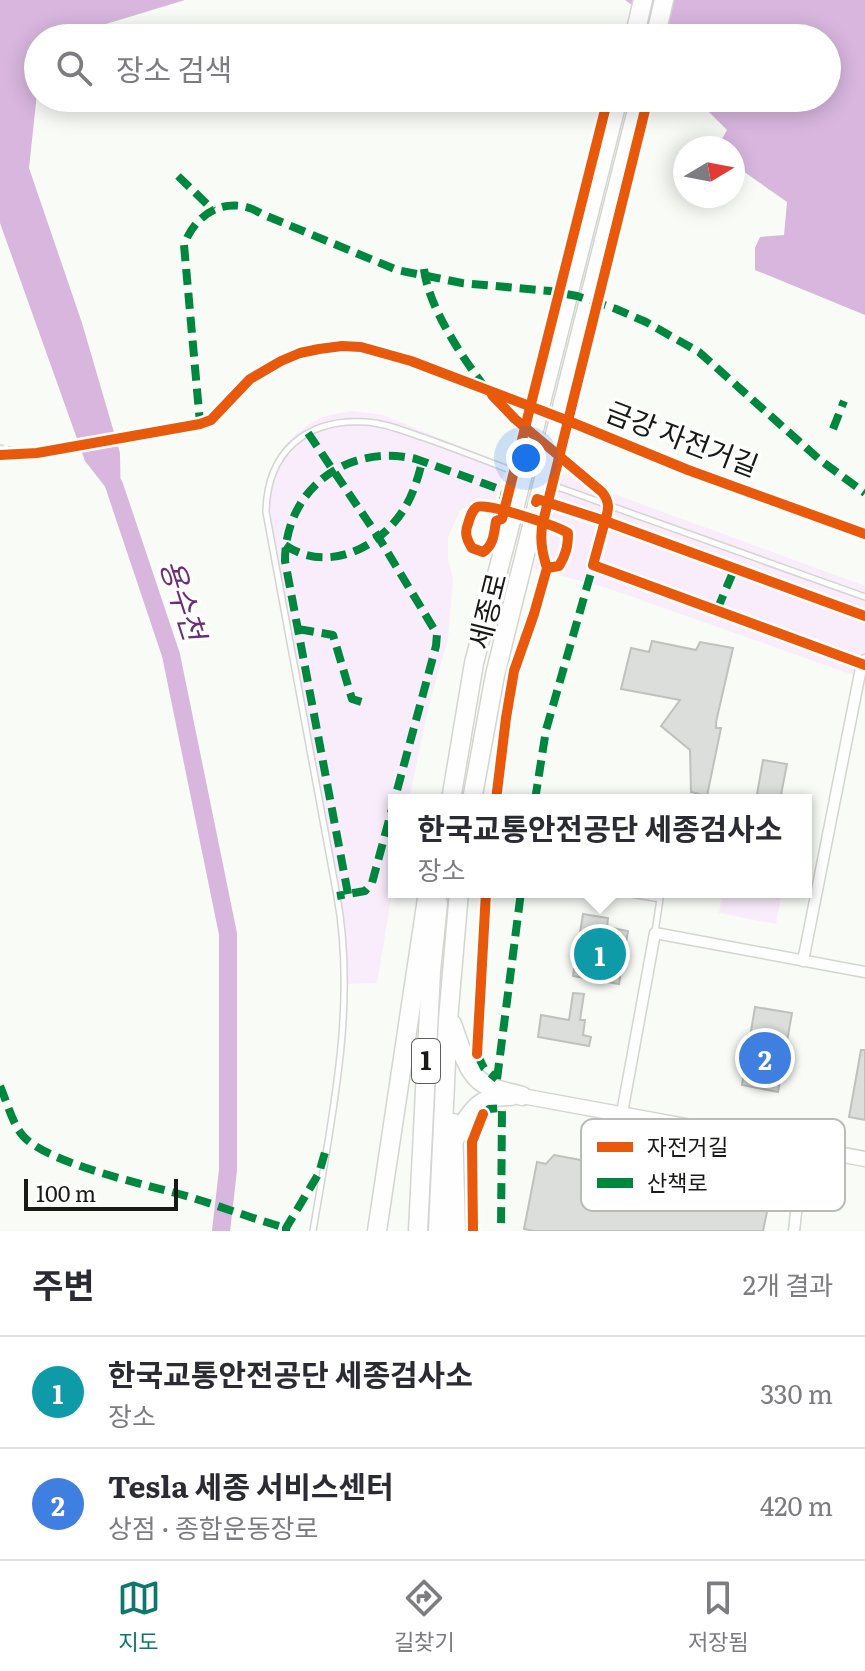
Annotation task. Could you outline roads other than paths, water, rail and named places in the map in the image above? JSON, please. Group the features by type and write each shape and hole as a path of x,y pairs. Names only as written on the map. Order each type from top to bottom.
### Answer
{"highway":[{"path":"637,24 643,0"},
{"path":"658,24 664,0"},
{"name":"세종로","path":"452,794 474,663 614,112"},
{"name":"세종로","path":"473,794 495,675 636,112"},
{"path":"443,794 474,663"},
{"path":"377,1231 427,898"},
{"name":"1","path":"418,1231 429,1002 438,898"},
{"name":"1","path":"438,1231 442,1114 458,898"},
{"path":"451,972 456,1231"},
{"path":"451,1021 462,1053 478,1080 522,1096"},
{"path":"454,1140 477,1105 502,1095 522,1096"}],"street":[{"path":"803,961 865,660"},
{"path":"622,1113 655,933 865,972"},
{"path":"522,1096 654,1119"},
{"path":"845,1155 865,1159"},
{"path":"794,1231 797,1211"}],"lane":[{"path":"313,1231 337,1082 345,1000 339,908 266,512 269,480 283,453 303,435 319,429 349,422 378,423 865,597"},
{"path":"654,898 660,899 655,933"}],"waterway":[{"name":"용수천","path":"114,485 171,655 228,934 228,1170 221,1231"}],"place":[{"name":"한국교통안전공단 세종검사소","path":"600,954"},
{"name":"Tesla 세종 서비스센터","path":"765,1058"}]}
